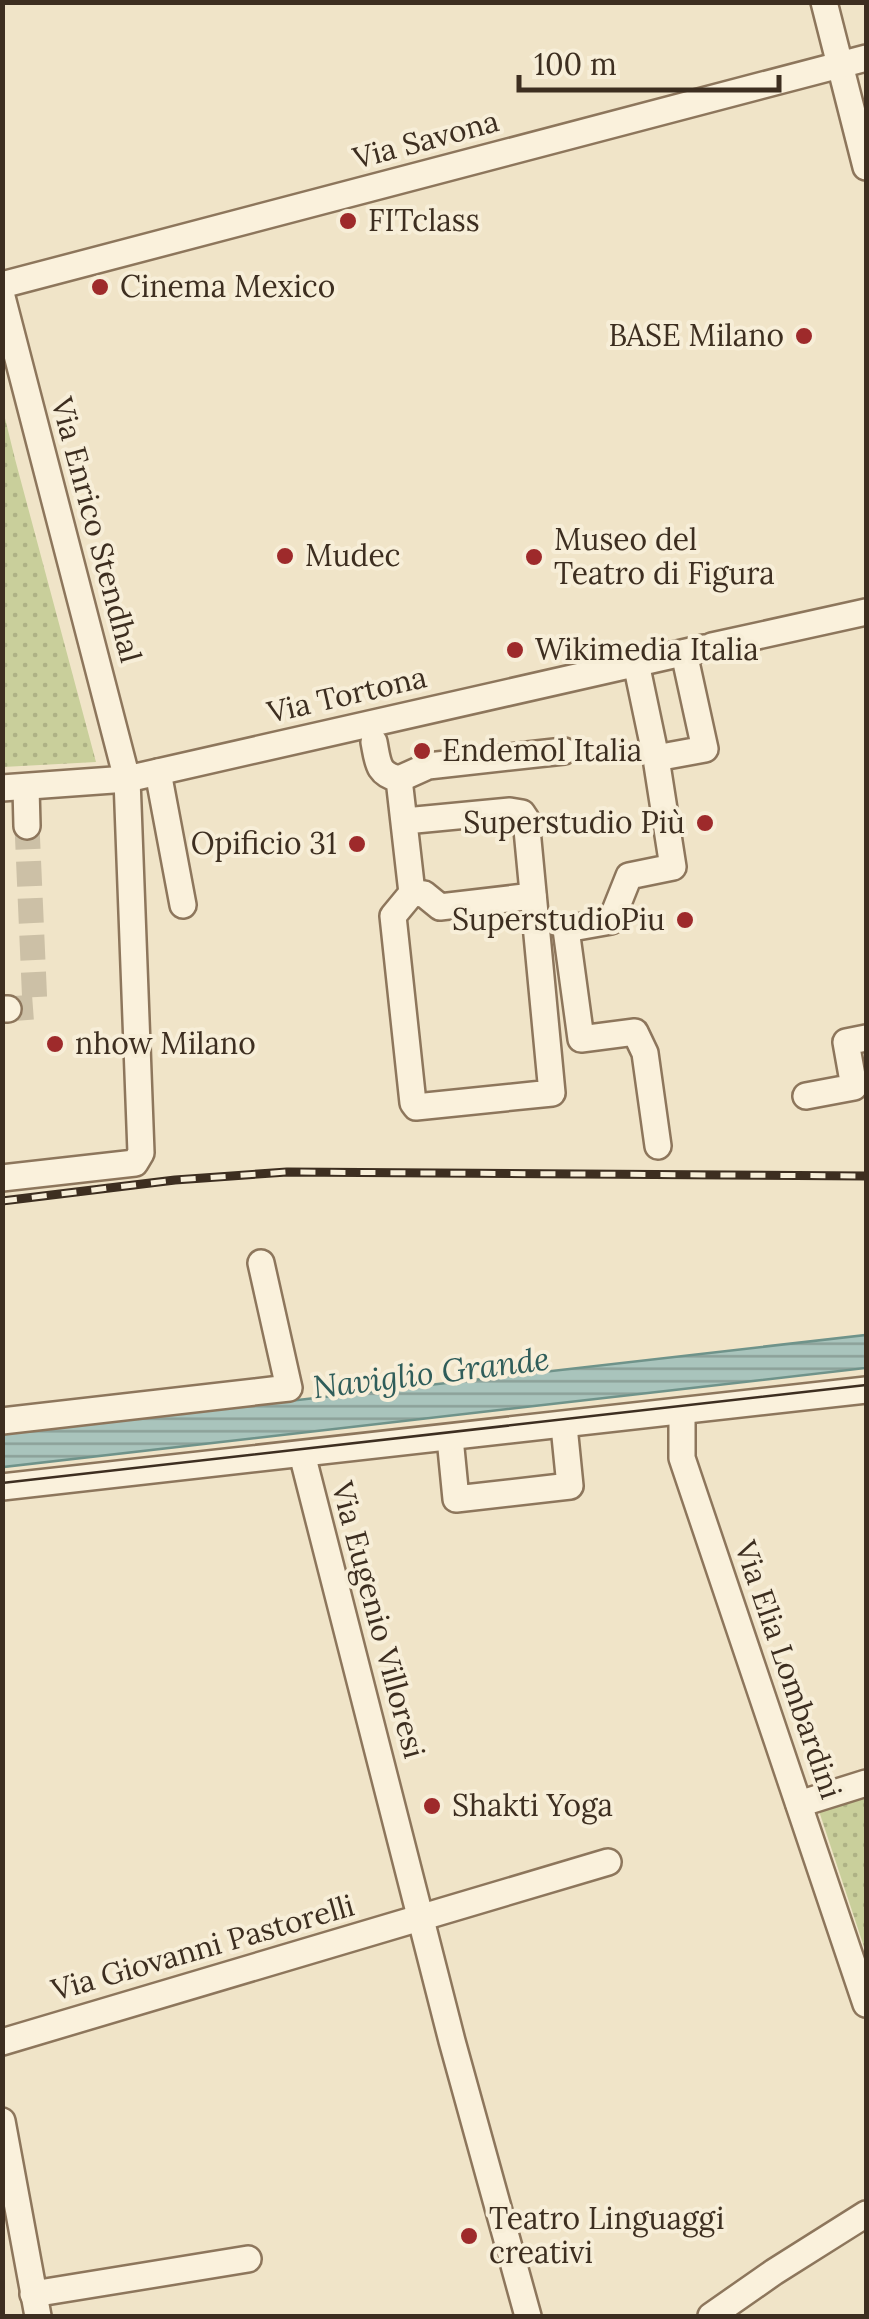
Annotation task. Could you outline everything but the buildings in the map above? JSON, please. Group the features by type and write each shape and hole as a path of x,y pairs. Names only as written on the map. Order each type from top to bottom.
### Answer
{"street":[{"path":"824,2 866,166"},
{"name":"Via Savona","path":"2,285 866,58"},
{"name":"Via Enrico Stendhal","path":"2,297 127,779 142,1153 136,1163 2,1178"},
{"name":"Via Tortona","path":"14,787 127,779 866,612"},
{"path":"656,758 705,749 700,649"},
{"path":"636,664 674,867 629,876 610,921 566,929 580,1039 635,1032 644,1053 658,1146"},
{"path":"374,742 379,768 389,777 399,779 428,766 564,751"},
{"path":"158,772 183,905"},
{"path":"399,779 412,893 393,916 412,1103 416,1107 552,1092 526,819 522,813 404,821"},
{"path":"14,787 27,826"},
{"path":"412,893 424,894 440,907 534,896"},
{"path":"806,1096 854,1087 846,1042 866,1038"},
{"path":"2,1421 289,1388 261,1263"},
{"path":"2,1487 866,1390"},
{"name":"Via Elia Lombardini","path":"682,1412 682,1458 866,2004"},
{"path":"450,1438 456,1499 570,1486 564,1426"},
{"name":"Via Eugenio Villoresi","path":"302,1454 452,2041 528,2316"},
{"path":"799,1804 866,1783"},
{"path":"422,1917 608,1862"},
{"name":"Via Giovanni Pastorelli","path":"2,2042 422,1917"},
{"path":"2,2121 36,2305 248,2259"},
{"path":"712,2316 866,2214"}],"green space":[{"path":"3,410 15,459 96,762 3,767"},
{"path":"866,1790 866,1953 817,1805"}],"water":[{"path":"866,1335 866,1368 3,1467 2,1429 183,1413"}],"tunnel":[{"path":"8,1009 35,1007 27,826"}],"tram line":[{"path":"2,1483 866,1385"}],"railway":[{"path":"2,1201 175,1180 287,1172 866,1176"}],"place":[{"name":"FITclass","path":"348,221"},
{"name":"Cinema Mexico","path":"100,287"},
{"name":"BASE Milano","path":"804,336"},
{"name":"Mudec","path":"285,556"},
{"name":"Museo del Teatro di Figura","path":"534,557"},
{"name":"Wikimedia Italia","path":"515,650"},
{"name":"Endemol Italia","path":"422,751"},
{"name":"Superstudio Più","path":"705,823"},
{"name":"Opificio 31","path":"357,844"},
{"name":"SuperstudioPiu","path":"685,920"},
{"name":"nhow Milano","path":"55,1044"},
{"name":"Shakti Yoga","path":"432,1806"},
{"name":"Teatro Linguaggi creativi","path":"469,2236"}],"water label":[{"name":"Naviglio Grande","path":"431,1373"}]}
